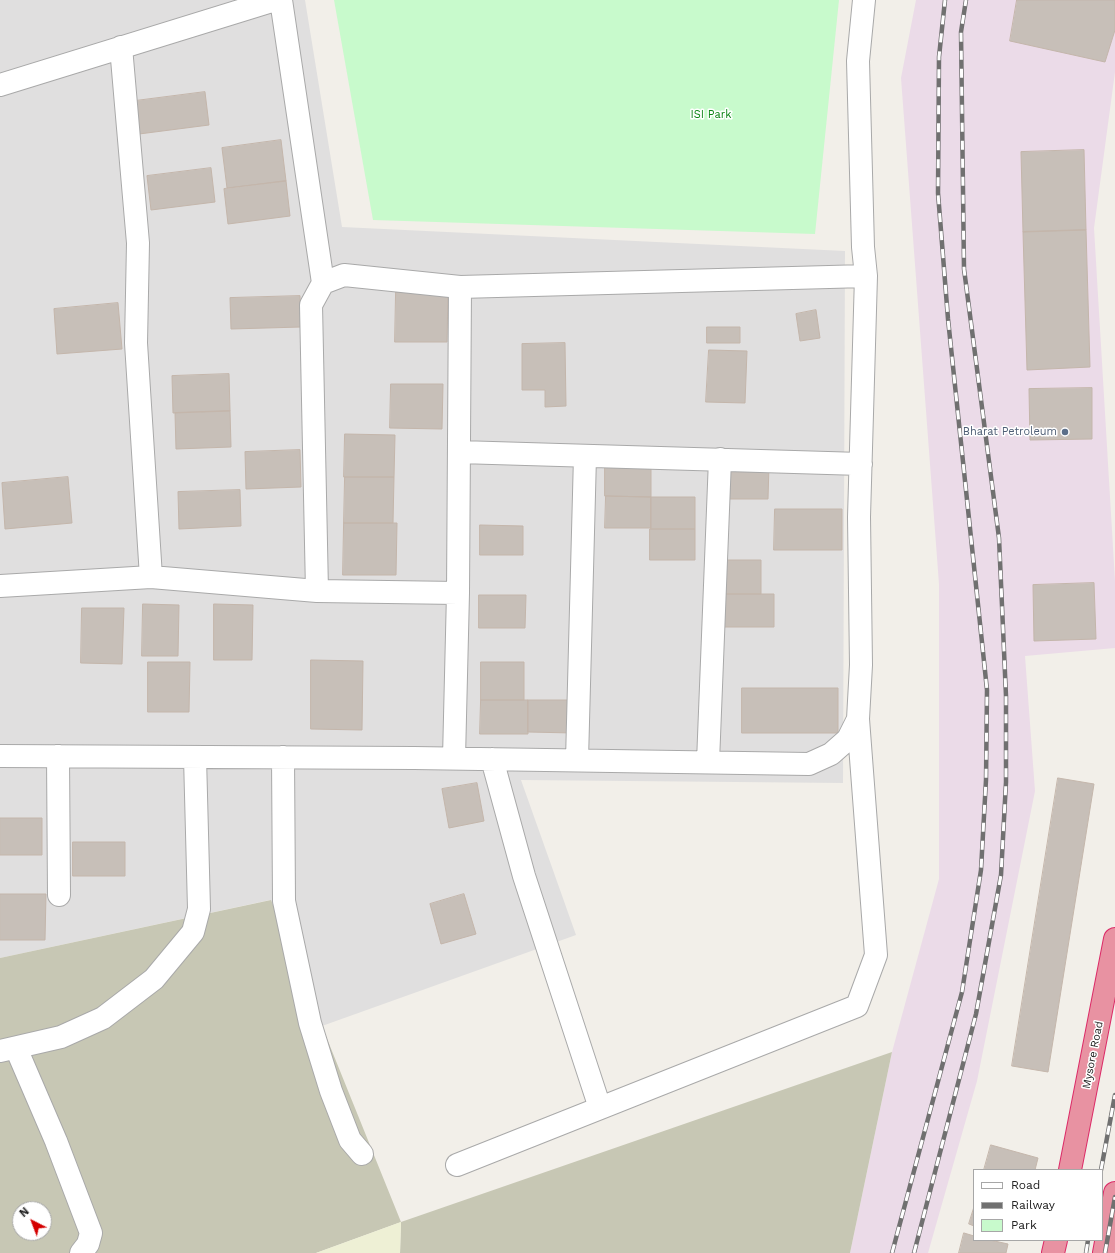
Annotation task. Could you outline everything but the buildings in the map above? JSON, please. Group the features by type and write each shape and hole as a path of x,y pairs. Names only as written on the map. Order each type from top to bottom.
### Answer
{"highway":[{"name":"Mysore Road","path":"1070,1169 1115,939"},
{"path":"1108,1249 1115,1193"},
{"path":"1054,1253 1056,1241"}],"street":[{"path":"0,85 275,0"},
{"path":"281,0 323,283 311,305 317,591"},
{"path":"457,1165 857,1006 876,955 858,719 861,665 859,517 866,276 863,247 858,61 864,0"},
{"path":"121,47 138,243 136,343 151,577"},
{"path":"323,283 344,275 460,287 866,276"},
{"path":"454,758 458,593 460,287"},
{"path":"459,452 860,464"},
{"path":"578,760 585,456"},
{"path":"708,762 720,460"},
{"path":"0,586 151,577 317,591 458,593"},
{"path":"0,756 454,758 809,764 831,754 848,739 858,719"},
{"path":"58,756 59,895"},
{"path":"82,1253 88,1244 91,1233 56,1141 8,1049 61,1037 103,1018 154,980 193,932 200,909 195,757"},
{"path":"283,757 284,902 310,1023 331,1091 350,1140 362,1154"},
{"path":"492,759 524,876 600,1108"}],"shaded area":[{"path":"0,0 305,0 342,227 845,251 843,783 521,780 576,935 322,1026 270,900 0,958"},
{"path":"916,0 1115,0 1115,72 1094,228 1115,581 1115,648 1025,656 1035,791 977,1081 928,1253 850,1253 892,1052 939,879 939,584 901,78"},
{"path":"271,900 401,1222 316,1253 0,1253 0,958"},
{"path":"892,1052 850,1253 400,1253 401,1222"},
{"path":"401,1222 400,1253 316,1253"}],"green space":[{"name":"ISI Park","path":"334,0 839,0 815,234 373,220"}],"railway":[{"path":"892,1253 962,992 981,870 986,780 987,690 948,319 938,193 939,57 945,0"},
{"path":"914,1253 976,1014 1001,875 1006,782 1006,696 999,538 964,269 961,32 966,0"},
{"path":"1101,1169 1115,1095"},
{"path":"1105,1253 1115,1197"},
{"path":"1086,1253 1088,1241"}],"place":[{"name":"Bharat Petroleum","path":"1065,432"}]}
